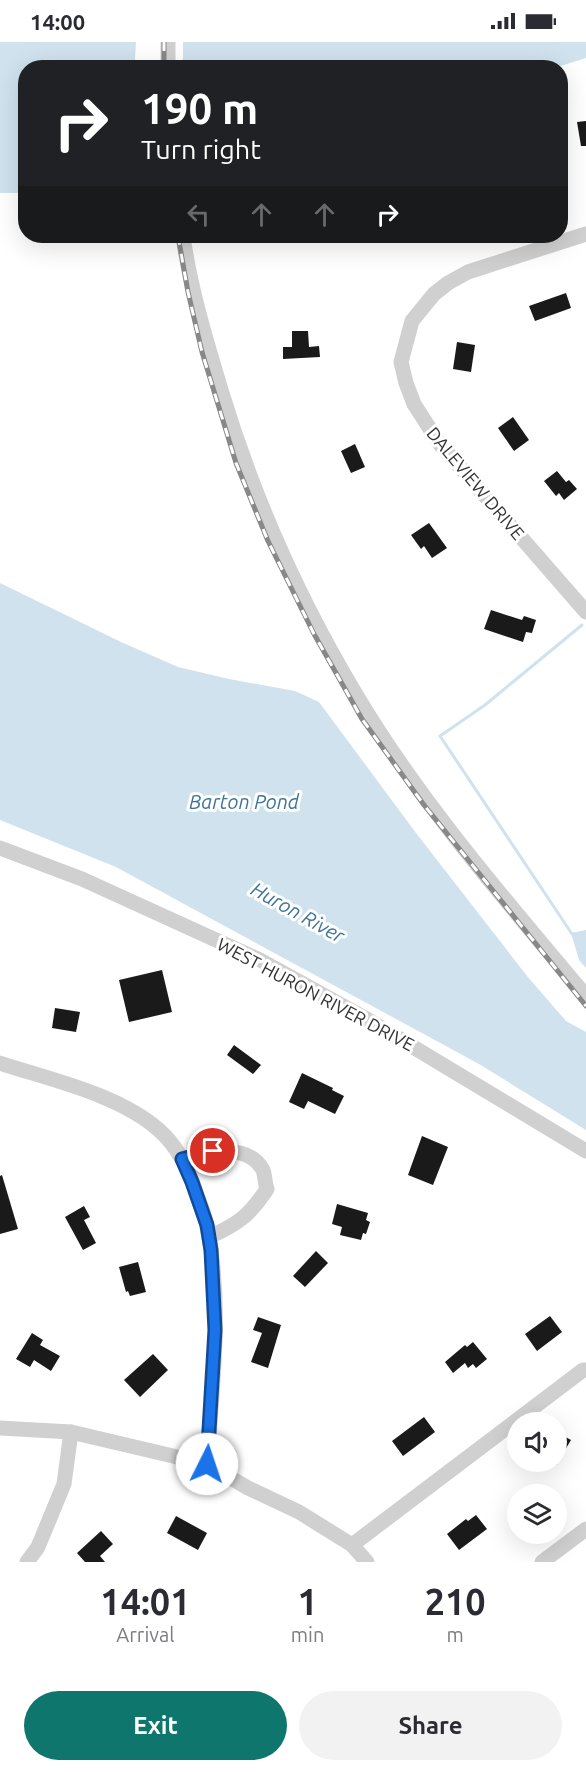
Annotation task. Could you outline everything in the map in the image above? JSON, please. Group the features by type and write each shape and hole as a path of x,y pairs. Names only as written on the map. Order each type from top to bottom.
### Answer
{"street":[{"path":"168,42 168,60"},
{"name":"DALEVIEW DRIVE","path":"568,240 586,234"},
{"path":"185,243 209,351 236,439 263,512 290,572 319,627 357,696 445,823 502,896 586,996"},
{"name":"DALEVIEW DRIVE","path":"558,243 468,272 448,283 434,294 412,321 402,362 406,383 414,404 439,443 586,612"},
{"name":"WEST HURON RIVER DRIVE","path":"0,848 82,879 260,960 365,1018 586,1151"},
{"path":"0,1063 94,1094 135,1113 166,1137 182,1159 196,1192 209,1237 215,1330 207,1464"},
{"path":"182,1159 213,1151 235,1152 251,1158 263,1171 267,1190 253,1210 229,1228 209,1237"},
{"path":"352,1545 586,1370"},
{"path":"0,1428 71,1432 207,1464 248,1488 299,1512 352,1545 367,1562"},
{"path":"27,1562 38,1547 64,1484 71,1432"},
{"path":"542,1562 586,1529"}],"water":[{"path":"0,42 136,42 135,60 18,60 18,193 0,193"},
{"path":"183,42 586,42 586,58 568,64 568,60 182,60"},
{"name":"Barton Pond","path":"0,583 178,667 295,691 319,702 416,833 527,976 566,1021 586,1032 586,1130 479,1064 116,867 0,820"},
{"path":"586,930 586,968 579,960 571,933"}],"building":[{"path":"586,121 586,146 581,146 577,122"},
{"path":"566,293 571,308 535,321 529,306"},
{"path":"292,331 308,331 309,347 319,346 320,357 283,359 283,347 292,347"},
{"path":"457,342 475,345 471,372 453,369"},
{"path":"513,417 529,440 514,451 498,428"},
{"path":"355,444 365,467 351,473 341,451"},
{"path":"557,471 566,482 569,480 577,489 564,500 559,493 556,496 544,481"},
{"path":"429,523 447,548 432,558 424,546 421,549 411,535"},
{"path":"491,610 522,620 524,616 536,620 532,633 526,632 523,642 484,629"},
{"path":"162,970 172,1012 129,1022 119,980"},
{"path":"55,1008 80,1012 76,1032 52,1028"},
{"path":"234,1045 261,1065 253,1074 227,1055"},
{"path":"302,1073 344,1096 335,1114 308,1101 304,1109 289,1102"},
{"path":"422,1136 448,1147 433,1185 408,1175"},
{"path":"2,1175 18,1229 0,1234 0,1176"},
{"path":"337,1204 368,1213 366,1220 370,1222 361,1240 340,1235 342,1227 332,1224"},
{"path":"84,1206 90,1217 84,1220 96,1243 83,1250 65,1217"},
{"path":"316,1251 328,1263 305,1287 293,1276"},
{"path":"138,1262 146,1292 130,1296 128,1291 126,1292 119,1267"},
{"path":"550,1316 562,1332 537,1351 525,1334"},
{"path":"258,1317 281,1325 268,1368 251,1362 262,1333 253,1330"},
{"path":"32,1333 43,1340 40,1345 60,1356 51,1371 34,1360 30,1367 16,1359"},
{"path":"473,1342 487,1359 476,1368 473,1364 468,1368 465,1363 453,1373 445,1362 465,1345 467,1347"},
{"path":"153,1354 168,1370 140,1397 124,1380"},
{"path":"424,1417 435,1432 403,1456 392,1441"},
{"path":"476,1515 487,1529 459,1550 447,1534 466,1519 468,1521"},
{"path":"176,1516 207,1533 198,1550 167,1533"},
{"path":"101,1531 113,1544 100,1556 105,1562 85,1562 77,1553"}],"waterway":[{"path":"572,934 440,736 485,705 582,625"}],"railway":[{"path":"164,42 164,60"},
{"path":"179,243 202,352 236,463 268,541 314,634 362,719 424,805 586,1006"}],"route":[{"path":"207,1464 215,1330 211,1250 207,1225 182,1159 213,1151"}],"water label":[{"name":"Huron River","path":"298,912"}]}
